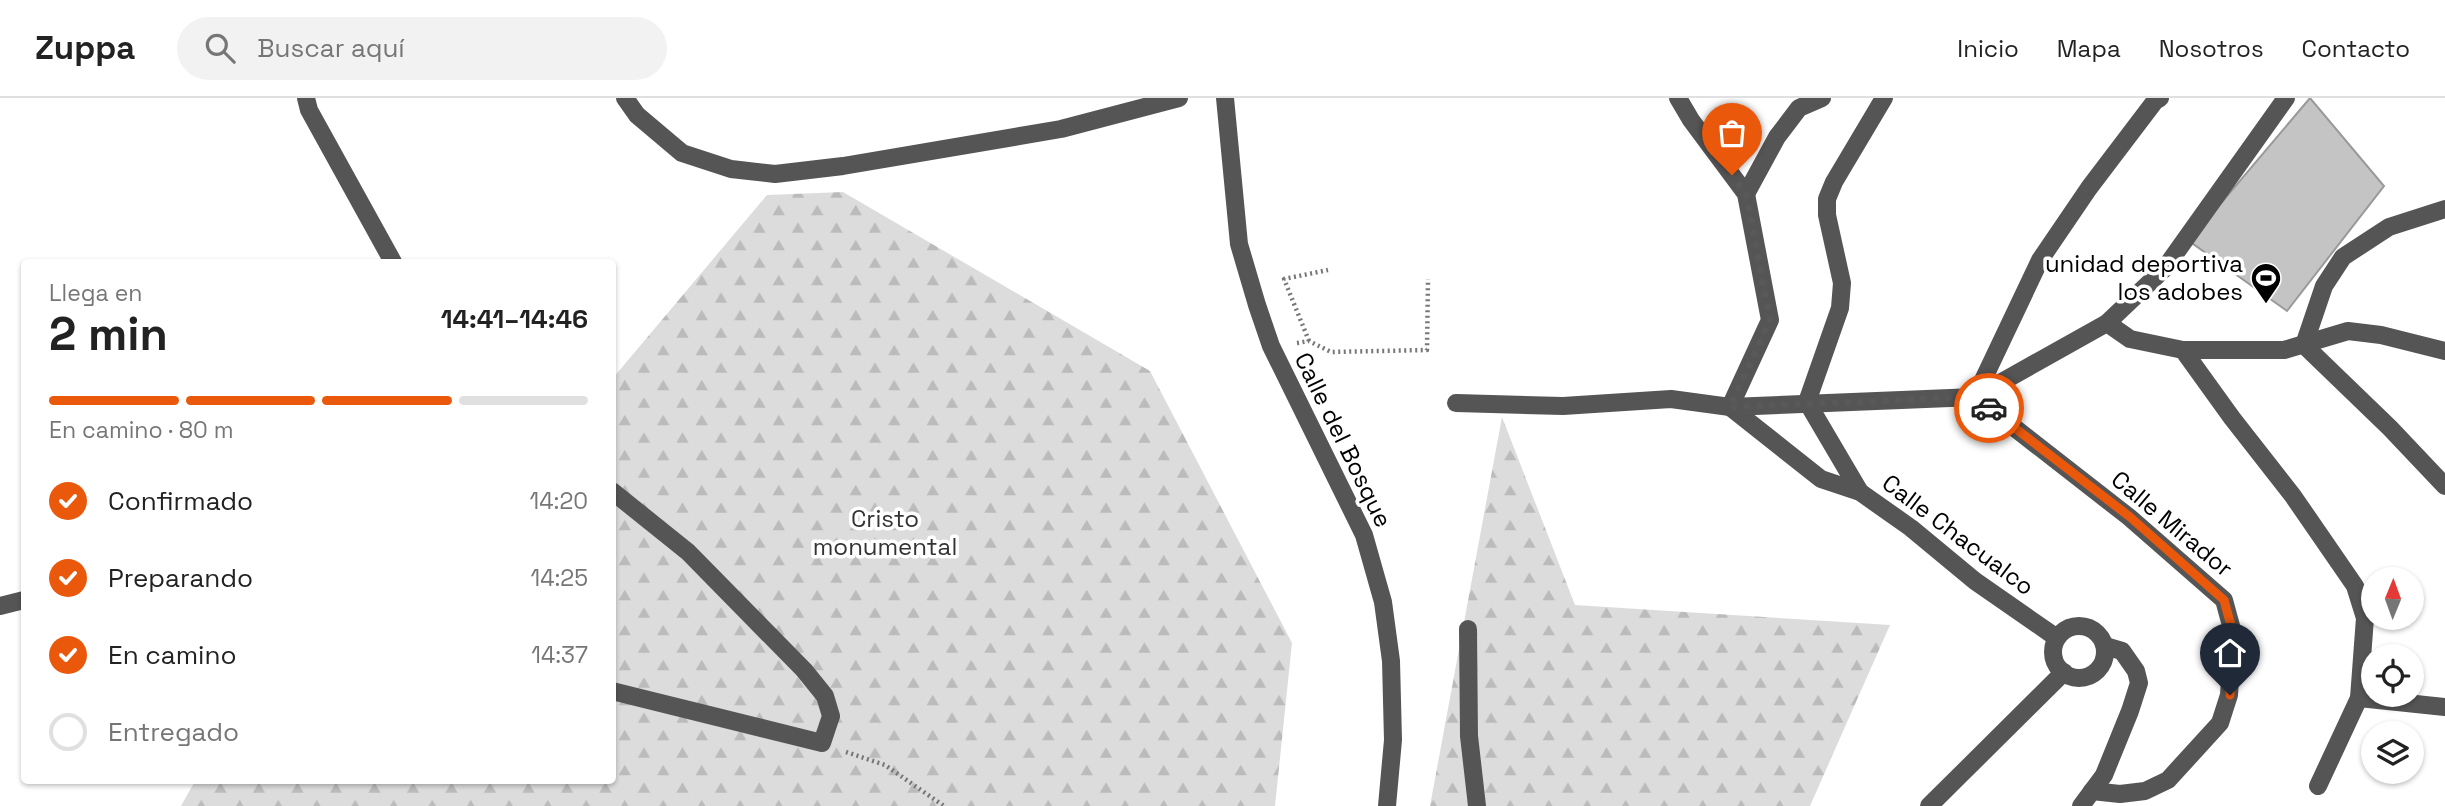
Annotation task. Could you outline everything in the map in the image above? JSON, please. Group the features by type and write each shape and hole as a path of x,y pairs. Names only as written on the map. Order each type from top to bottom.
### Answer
{"street":[{"path":"306,98 309,110 391,259"},
{"path":"625,98 637,115 682,153 731,169 775,174 843,166 1061,129 1179,98"},
{"name":"Calle del Bosque","path":"1225,98 1239,244 1271,346 1364,535 1383,602 1391,661 1393,740 1387,806"},
{"path":"1678,98 1691,120 1746,194 1770,320 1730,407"},
{"path":"1746,194 1777,137 1799,108 1822,98"},
{"path":"1860,492 1807,402 1840,308 1842,283 1827,215 1827,199 1834,182 1884,98"},
{"path":"1975,397 2040,260 2089,188 2160,98"},
{"path":"1456,403 1563,406 1671,399 1730,407 1975,397 2106,323 2165,268 2286,98"},
{"path":"2304,345 2324,286 2343,257 2389,227 2445,209"},
{"path":"2106,323 2130,339 2183,349 2284,350 2348,331 2381,335 2445,351"},
{"path":"2304,345 2390,428 2445,486"},
{"path":"2183,349 2232,418 2293,496 2355,586 2365,618 2359,698 2318,786"},
{"name":"Calle Mirador","path":"1975,397 2130,517 2224,600 2233,633 2230,695 2220,723 2168,780 2145,790 2086,799"},
{"name":"Calle Chacualco","path":"1730,407 1821,479 1860,492 1911,528 1975,581 2057,638"},
{"path":"616,494 688,552 804,670 825,696 831,716 822,743 616,692"},
{"path":"0,606 21,601"},
{"path":"2080,626 2091,629 2100,636 2105,646 2105,657 2100,667 2083,677 2072,677 2064,672 2057,665 2054,656 2057,638 2063,631 2080,626"},
{"path":"1468,629 1469,736 1477,806"},
{"name":"Calle Mirador","path":"2086,799 2104,775 2139,683 2136,671 2122,651 2105,646"},
{"path":"1929,806 2064,672"},
{"path":"2359,698 2445,707"}],"path":[{"path":"1309,341 1284,279 1328,270"},
{"path":"1271,346 1309,341 1331,352 1427,350 1428,279"},
{"path":"822,743 885,765 944,806"}],"green space":[{"name":"Cristo monumental","path":"843,192 1150,371 1292,643 1275,806 181,806 193,784 616,784 616,374 767,195"},
{"path":"1502,417 1575,605 1890,625 1810,806 1430,806"}],"building":[{"path":"2310,98 2384,186 2287,311 2189,241"}],"way so far":[{"path":"1732,175 1746,194 1770,320 1730,407 1975,397 1989,408"}],"place":[{"name":"unidad deportiva los adobes","path":"2266,305"}],"route":[{"path":"1989,408 2130,517 2224,600 2233,633 2230,695"}]}
